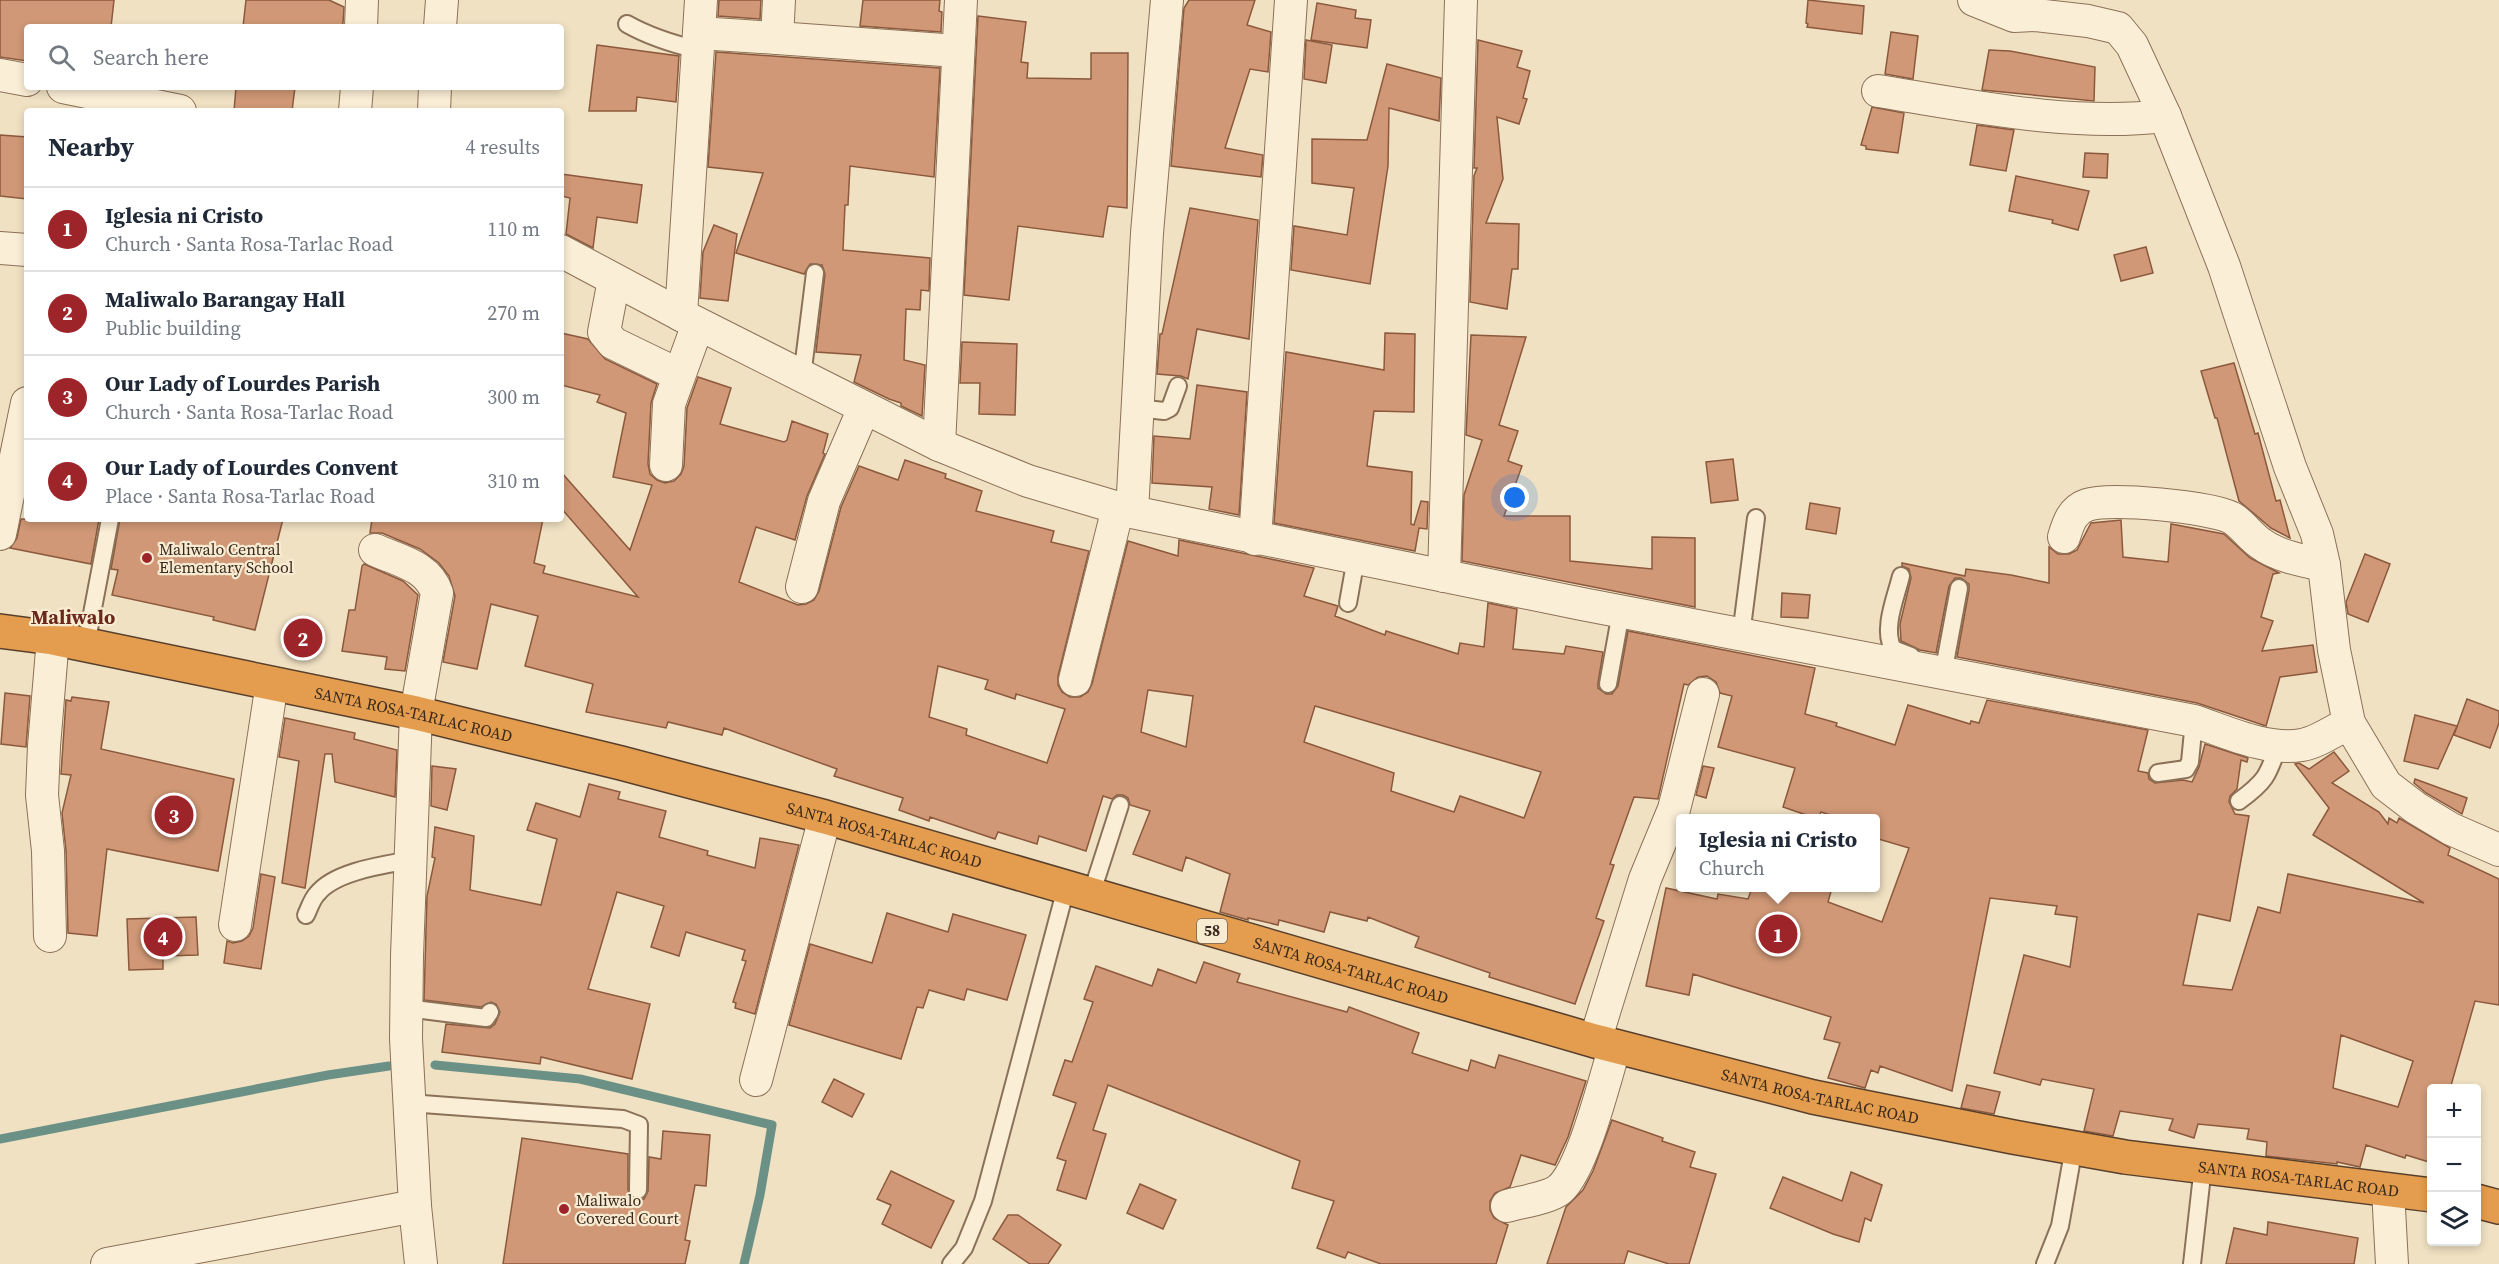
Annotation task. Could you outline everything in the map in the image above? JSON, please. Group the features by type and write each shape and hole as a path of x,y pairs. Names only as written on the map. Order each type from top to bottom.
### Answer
{"highway":[{"name":"SANTA ROSA-TARLAC ROAD","path":"0,631 53,638 416,713 621,763 825,817 1605,1043 1813,1097 2074,1147 2427,1194"},
{"path":"2481,1203 2499,1207"}],"street":[{"path":"361,24 362,0"},
{"path":"440,24 442,0"},
{"path":"666,465 669,404 679,375 689,320 701,0"},
{"path":"777,38 779,0"},
{"path":"939,446 961,0"},
{"path":"1075,680 1125,510 1137,408 1147,233 1167,0"},
{"path":"1255,538 1291,0"},
{"path":"1444,576 1461,0"},
{"path":"1974,0 2014,16 2036,15 2088,21 2118,28 2132,45 2165,116 2224,266 2290,468 2317,534 2325,565 2334,650 2349,723 2386,785 2416,808 2451,829 2499,850"},
{"path":"698,41 777,38 957,51"},
{"path":"0,75 24,79"},
{"path":"355,108 357,90"},
{"path":"434,108 435,90"},
{"path":"1878,91 2032,115 2127,120 2165,116"},
{"path":"79,97 158,108"},
{"path":"0,248 24,250"},
{"path":"564,253 689,320 939,446 1028,481 1125,510 1621,612 2194,721 2249,740 2278,746 2304,745 2349,723"},
{"path":"614,280 604,332 614,343 679,375"},
{"path":"802,587 824,501 864,408"},
{"path":"0,534 24,418"},
{"path":"2064,537 2071,516 2085,505 2100,502 2138,503 2212,512 2233,519 2261,544 2298,560 2325,565"},
{"path":"375,550 424,572 433,581 436,593 416,713 406,1008 415,1206 421,1264"},
{"path":"50,936 48,851 42,795 53,638"},
{"path":"235,925 272,683"},
{"path":"1507,1206 1558,1191 1570,1177 1588,1133 1605,1043 1645,879 1674,808 1703,694"},
{"path":"756,1080 825,817"},
{"path":"2388,1190 2392,1264"},
{"path":"107,1264 415,1206"}],"lane":[{"path":"627,24 645,34 672,44 698,41"},
{"path":"802,377 815,273"},
{"path":"1137,408 1164,411 1170,408 1178,387"},
{"path":"1741,634 1756,518"},
{"path":"86,645 109,522"},
{"path":"1348,603 1356,558"},
{"path":"1901,576 1889,630 1889,642 1893,649 1914,657 1913,668"},
{"path":"1943,674 1959,588"},
{"path":"1608,684 1621,612"},
{"path":"2158,772 2186,769 2190,762 2194,721"},
{"path":"2239,801 2260,786 2270,770 2278,746"},
{"path":"951,1264 964,1248 982,1201 1079,892 1120,805"},
{"path":"306,915 317,893 333,881 360,870 411,860"},
{"path":"406,1008 486,1018 490,1012"},
{"path":"409,1103 623,1119 639,1125 638,1190"},
{"path":"2045,1264 2060,1226 2074,1147"},
{"path":"2192,1264 2203,1166"}],"building":[{"path":"0,0 114,0 111,24 24,24 24,61 0,57"},
{"path":"246,0 329,0 344,7 342,24 243,24"},
{"path":"719,0 761,0 760,19 718,16"},
{"path":"863,0 940,0 941,32 860,26"},
{"path":"1189,0 1255,0 1247,25 1271,32 1268,72 1250,69 1225,148 1263,155 1261,177 1171,166 1184,8"},
{"path":"1808,0 1864,6 1862,34 1807,27"},
{"path":"1317,3 1356,10 1355,18 1371,20 1367,48 1311,40"},
{"path":"978,16 1026,22 1021,62 1028,63 1027,78 1091,79 1091,53 1128,53 1127,208 1108,206 1103,237 1018,226 1009,300 964,295"},
{"path":"1891,32 1918,36 1913,79 1885,74"},
{"path":"1306,40 1332,45 1326,83 1304,79"},
{"path":"1478,40 1522,51 1517,67 1530,71 1523,98 1527,99 1519,124 1497,117 1503,179 1486,223 1519,224 1518,269 1512,269 1507,309 1470,302 1474,176 1477,168 1474,168"},
{"path":"597,45 679,56 676,102 637,97 636,111 589,111"},
{"path":"1989,50 2010,51 2095,67 2094,101 1982,90"},
{"path":"716,52 940,68 934,177 850,166 848,205 845,205 843,250 930,258 929,291 921,290 920,310 906,309 904,360 925,365 922,416 901,406 901,403 854,382 861,355 816,352 825,274 822,265 810,264 804,274 736,253 763,173 708,167"},
{"path":"1387,64 1441,78 1439,121 1389,108 1388,166 1370,284 1291,270 1294,226 1347,235 1354,188 1312,183 1312,139 1367,140"},
{"path":"236,90 295,90 292,108 234,108"},
{"path":"1872,107 1904,113 1898,153 1866,149 1866,146 1861,145"},
{"path":"1977,125 2014,130 2006,171 1970,165"},
{"path":"0,135 24,137 24,199 0,196"},
{"path":"2085,153 2108,154 2107,178 2083,177"},
{"path":"564,174 642,185 637,223 597,217 593,248 566,234 570,198 564,197"},
{"path":"2016,176 2089,191 2078,230 2052,223 2053,220 2009,211"},
{"path":"1190,208 1258,220 1249,339 1197,329 1188,379 1181,376 1157,374 1160,334 1162,334"},
{"path":"714,225 737,234 728,301 700,298 703,252"},
{"path":"2146,247 2153,273 2121,281 2114,255"},
{"path":"1385,333 1415,334 1414,412 1374,411 1367,466 1412,472 1411,524 1414,525 1421,501 1428,502 1427,529 1419,528 1415,551 1274,523 1286,352 1384,370"},
{"path":"564,334 588,339 605,359 657,384 651,403 648,464 650,474 657,480 665,483 674,481 681,474 684,466 687,408 698,377 731,388 720,424 784,442 787,440 792,421 828,434 823,453 825,454 807,496 795,540 756,527 739,582 798,605 814,600 819,591 841,507 859,466 898,480 905,460 946,474 945,478 982,491 976,511 1054,531 1051,542 1089,551 1058,676 1058,685 1062,692 1070,697 1080,697 1088,692 1092,684 1128,541 1178,556 1179,540 1314,568 1304,596 1338,606 1335,616 1385,635 1386,631 1458,654 1460,643 1484,647 1488,603 1517,609 1513,649 1564,654 1566,646 1603,652 1598,688 1606,694 1612,694 1618,686 1628,631 1815,668 1805,714 1837,723 1836,726 1895,745 1908,705 1970,724 1971,721 1979,723 1987,700 2148,730 2138,771 2148,773 2149,779 2155,783 2183,780 2192,782 2205,744 2248,758 2247,762 2241,760 2237,789 2230,796 2229,802 2235,814 2249,816 2230,921 2198,914 2183,985 2232,990 2258,907 2280,913 2288,874 2424,903 2313,835 2329,808 2295,764 2299,763 2309,769 2334,752 2349,771 2332,783 2379,812 2388,824 2389,818 2397,823 2399,818 2450,848 2448,855 2499,879 2499,1005 2475,1001 2451,1084 2427,1084 2427,1161 2406,1155 2405,1158 2366,1145 2360,1167 2337,1162 2337,1164 2266,1156 2267,1142 2247,1139 2249,1129 2198,1124 2194,1138 2169,1130 2173,1119 2120,1111 2113,1136 2084,1131 2094,1089 2042,1079 2040,1085 1994,1073 2024,955 2070,967 2077,917 2055,914 2057,906 1990,898 1952,1091 1880,1066 1878,1073 1871,1070 1865,1088 1828,1078 1840,1043 1824,1039 1831,1017 1693,974 1689,995 1646,986 1666,888 1676,892 1717,899 1718,894 1748,899 1751,892 1831,892 1828,902 1882,922 1909,848 1880,839 1880,814 1821,812 1820,814 1803,814 1783,807 1795,768 1718,747 1732,696 1720,693 1716,682 1707,676 1698,677 1688,685 1684,684 1658,799 1634,797 1610,864 1614,865 1596,918 1604,921 1575,1004 1489,977 1490,973 1415,947 1419,937 1368,917 1367,921 1330,912 1324,932 1279,920 1278,925 1220,912 1230,874 1186,857 1182,871 1133,854 1150,811 1130,805 1128,798 1123,795 1117,795 1112,799 1103,796 1086,851 1039,836 1037,844 998,832 995,839 930,817 929,821 899,810 903,798 834,776 837,769 724,728 722,735 668,722 666,728 586,712 593,684 525,666 538,616 491,604 477,669 443,662 455,596 449,576 439,563 420,549 382,533 370,533 372,522 542,522 534,563 545,566 543,573 638,597 564,511 564,475 630,550 652,485 613,477 626,413 597,402 600,395 564,386","holes":["938,666 988,680 985,689 1015,699 1016,694 1065,709 1047,763 966,735 967,729 929,717","1148,690 1193,696 1186,747 1141,732","1315,706 1541,772 1524,818 1460,796 1454,812 1391,791 1394,773 1304,742","2341,1035 2413,1061 2398,1107 2333,1088"]},
{"path":"1471,335 1526,337 1499,425 1518,431 1508,461 1522,466 1504,516 1570,516 1570,561 1652,569 1652,537 1695,538 1695,607 1462,561 1464,495 1482,440 1466,435"},
{"path":"962,342 1017,344 1015,415 979,414 980,383 960,383"},
{"path":"2234,363 2255,434 2258,433 2276,501 2280,500 2290,538 2271,528 2239,501 2217,418 2215,418 2201,371"},
{"path":"1197,385 1247,392 1239,515 1209,509 1212,487 1152,483 1154,436 1190,439"},
{"path":"1733,459 1738,500 1711,503 1706,462"},
{"path":"1810,503 1840,508 1836,534 1806,529"},
{"path":"21,519 24,519 24,522 98,522 91,564 10,548 17,538"},
{"path":"2121,520 2123,557 2168,562 2171,524 2224,534 2250,558 2279,573 2273,574 2261,617 2273,621 2262,651 2313,645 2317,672 2280,677 2266,726 2197,703 1957,657 1969,590 1969,584 1961,578 1955,578 1949,586 1936,653 1920,650 1901,641 1900,624 1911,578 1909,569 1902,566 1902,563 1965,576 1966,569 2049,583 2049,547 2058,554 2069,554 2077,550 2091,523"},
{"path":"119,522 282,522 255,630 213,620 214,617 112,595 118,570 111,569"},
{"path":"2365,554 2390,564 2368,622 2348,614 2346,602"},
{"path":"364,564 403,581 418,595 405,671 385,669 387,657 342,651 349,610 355,610"},
{"path":"1782,593 1810,595 1808,618 1781,617"},
{"path":"5,693 30,696 26,747 1,744"},
{"path":"72,697 109,702 101,749 234,779 218,871 107,849 97,936 68,933 66,851 62,813 71,775 61,774 66,700 71,701"},
{"path":"2467,699 2499,711 2499,723 2490,748 2454,735"},
{"path":"2415,715 2457,726 2438,769 2404,761"},
{"path":"285,718 355,733 354,739 397,750 395,797 335,782 332,754 325,754 305,888 282,883 299,761 279,757"},
{"path":"432,766 456,769 447,810 431,806"},
{"path":"1703,766 1714,768 1706,798 1696,795"},
{"path":"2415,779 2467,798 2462,814 2426,793 2414,783"},
{"path":"589,784 620,792 618,799 666,811 659,837 708,851 707,855 755,868 760,838 799,845 755,1014 735,1008 736,1003 733,1002 746,961 742,960 745,950 686,932 679,956 651,947 664,906 617,892 588,989 650,1004 632,1079 541,1057 540,1064 442,1052 446,1024 490,1028 495,1024 500,1012 496,1004 491,1002 481,1007 424,1000 427,896 435,858 432,857 435,827 474,836 470,890 541,905 557,839 527,830 536,803 580,817"},
{"path":"261,874 275,877 261,969 224,963 227,941 233,943 242,941 249,936 253,928"},
{"path":"887,913 948,932 953,914 1026,935 1007,1000 967,989 964,1000 929,990 923,1008 917,1007 901,1059 789,1025 810,944 872,963"},
{"path":"196,917 198,955 163,956 163,969 129,970 127,919"},
{"path":"1204,962 1240,974 1237,982 1347,1012 1349,1007 1419,1033 1412,1053 1468,1071 1471,1060 1495,1068 1499,1055 1586,1081 1568,1137 1555,1165 1521,1155 1510,1187 1495,1193 1490,1201 1490,1210 1494,1218 1508,1225 1496,1264 1381,1264 1348,1252 1345,1258 1317,1248 1334,1201 1292,1188 1300,1161 1108,1085 1093,1130 1106,1134 1086,1199 1057,1190 1066,1161 1057,1158 1076,1103 1053,1095 1065,1060 1072,1062 1093,1002 1084,999 1096,966 1152,986 1158,969 1196,983"},
{"path":"834,1079 864,1094 852,1117 822,1102"},
{"path":"1967,1085 2000,1092 1994,1114 1961,1108"},
{"path":"1612,1120 1695,1152 1690,1167 1716,1174 1689,1264 1669,1264 1628,1251 1624,1264 1547,1264 1566,1207 1583,1190 1593,1171"},
{"path":"663,1131 710,1135 706,1186 695,1185 685,1240 690,1241 685,1264 503,1264 522,1138 628,1154 628,1190 632,1199 638,1200 644,1199 648,1191 649,1157 661,1159"},
{"path":"891,1171 954,1201 931,1248 882,1224 891,1205 877,1199"},
{"path":"1851,1172 1882,1185 1871,1221 1865,1218 1859,1242 1833,1234 1770,1208 1783,1177 1842,1201"},
{"path":"1140,1184 1176,1200 1163,1229 1127,1213"},
{"path":"1008,1215 1018,1215 1061,1245 1048,1264 1030,1264 993,1239"},
{"path":"2268,1222 2358,1238 2354,1264 2226,1264 2234,1228 2267,1235"}],"waterway":[{"path":"435,1065 580,1079 772,1125 760,1195 744,1264"},
{"path":"0,1139 328,1075 389,1066"}],"place":[{"name":"Maliwalo Central Elementary School","path":"147,558"},
{"name":"Maliwalo Barangay Hall","path":"303,638"},
{"name":"Our Lady of Lourdes Parish","path":"174,815"},
{"name":"Iglesia ni Cristo","path":"1778,934"},
{"name":"Our Lady of Lourdes Convent","path":"163,937"},
{"name":"Maliwalo Covered Court","path":"564,1209"}],"district":[{"name":"Maliwalo","path":"73,617"}]}
